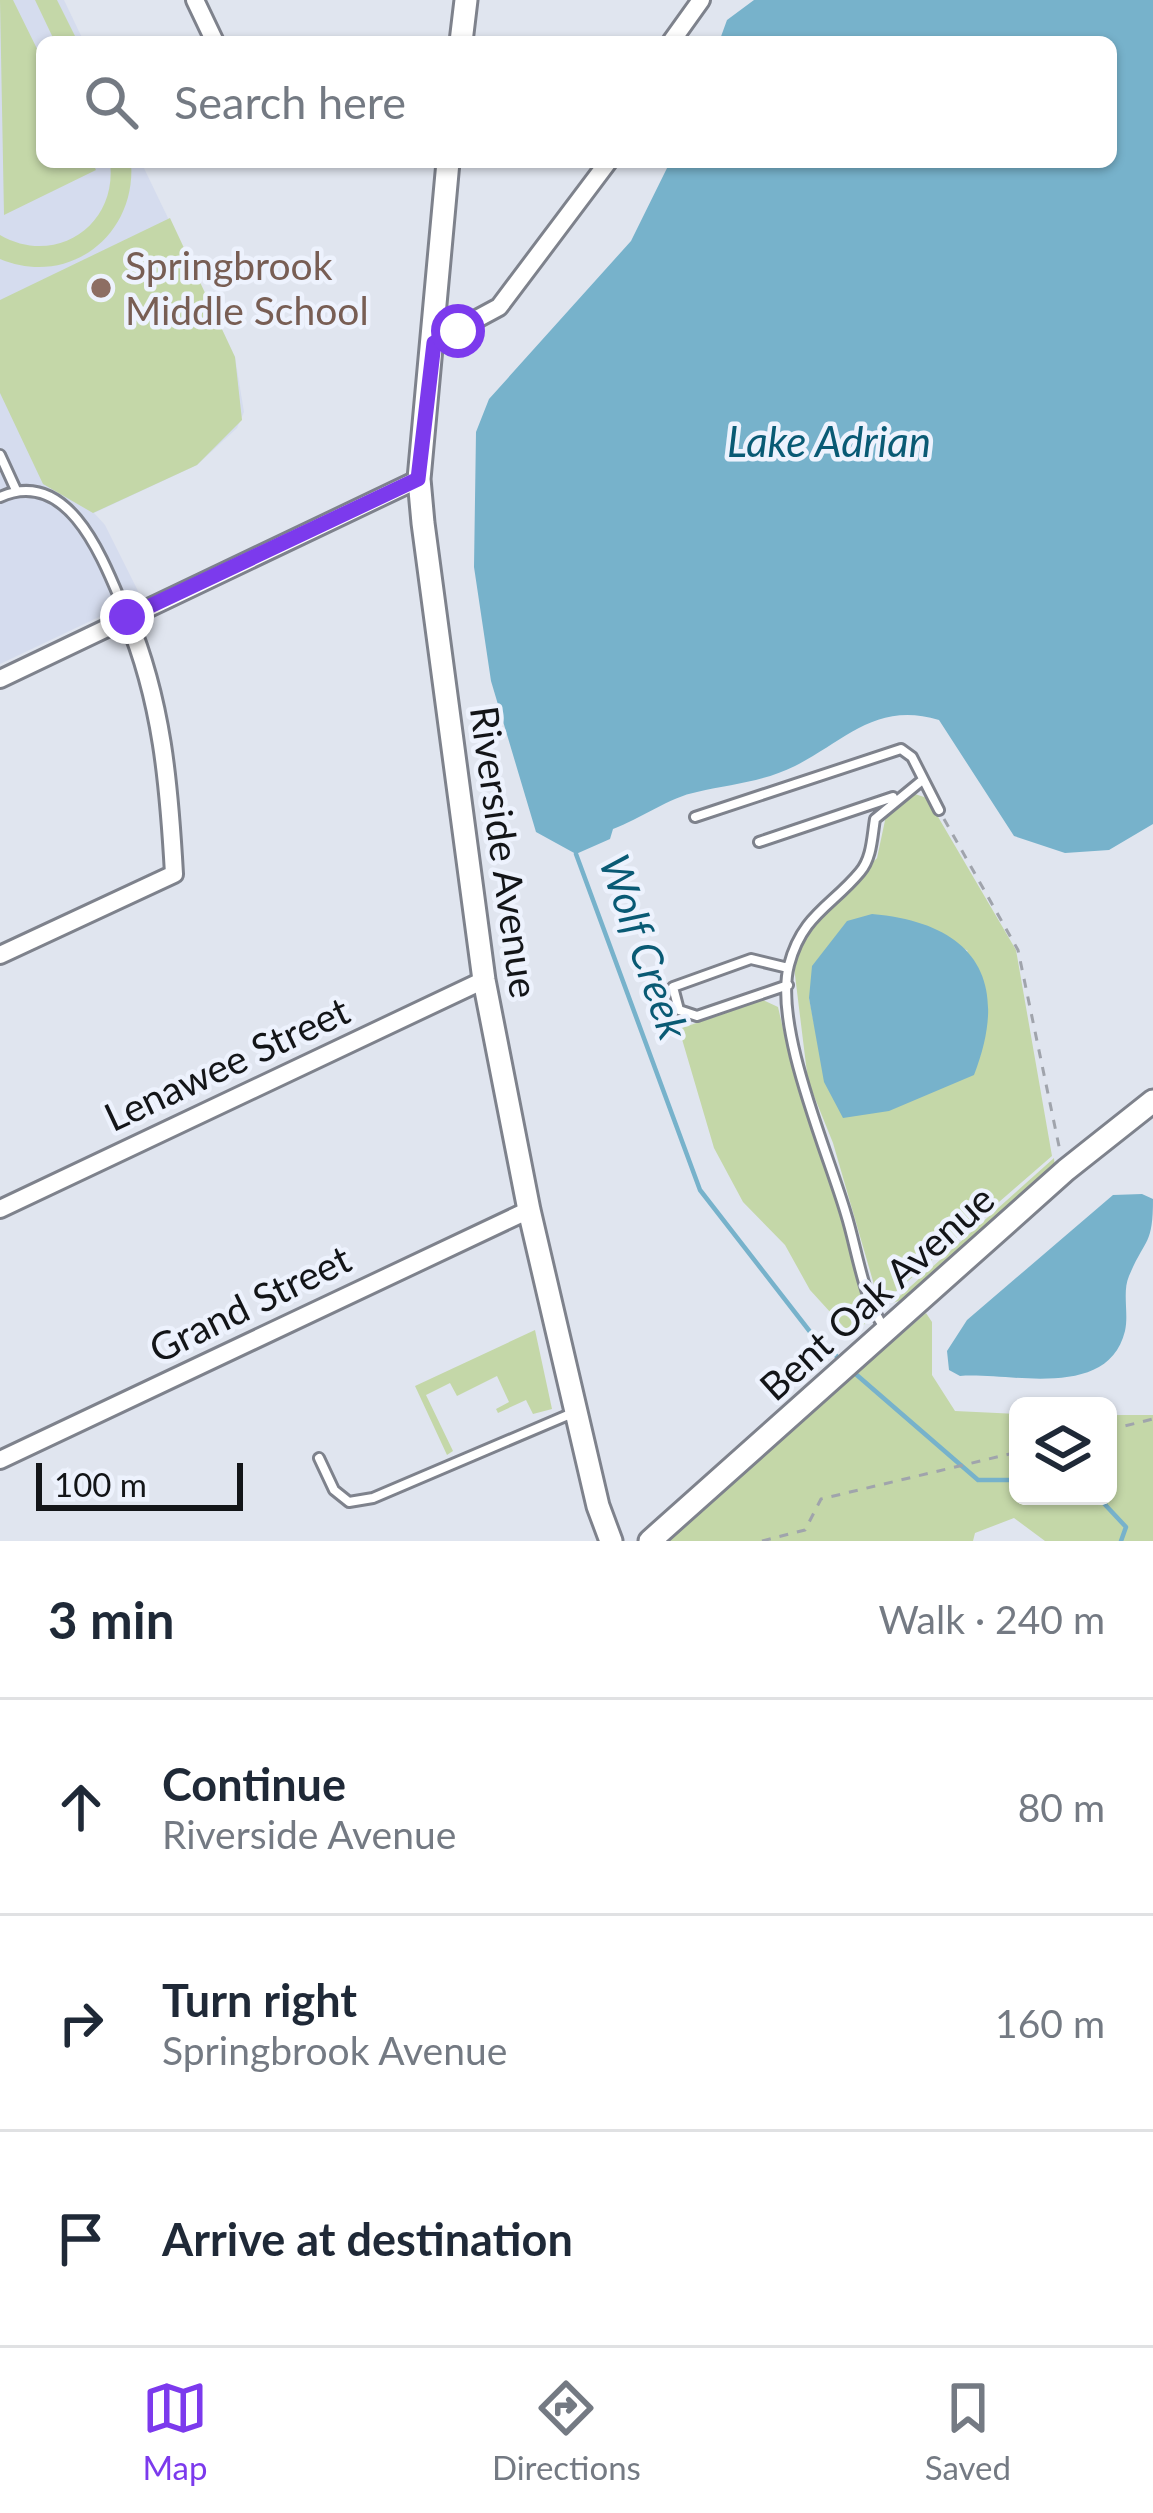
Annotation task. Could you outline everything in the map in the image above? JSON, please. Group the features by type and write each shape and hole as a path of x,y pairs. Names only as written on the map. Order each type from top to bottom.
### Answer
{"street":[{"path":"195,0 212,36"},
{"path":"462,36 466,0"},
{"path":"675,36 700,0"},
{"name":"Riverside Avenue","path":"448,168 418,479 484,980 529,1210 611,1541"},
{"path":"434,343 499,307 603,168"},
{"path":"0,679 418,479"},
{"path":"0,956 174,874 155,697 127,617"},
{"name":"Lenawee Street","path":"0,1209 484,980"},
{"name":"Bent Oak Avenue","path":"650,1541 889,1334 1066,1170 1153,1101"},
{"name":"Grand Street","path":"0,1460 529,1210"}],"lane":[{"path":"0,455 16,490"},
{"path":"0,497 16,490 62,505 82,522 127,617"},
{"path":"695,817 901,748 911,757 920,782 939,810"},
{"path":"889,1334 878,1319 804,1083 788,968 801,935 826,900 861,872 870,853 874,820 920,782"},
{"path":"759,842 900,795"},
{"path":"788,968 751,959 674,987 672,993 679,1010 697,1016 788,985"},
{"path":"319,1458 334,1490 350,1502 374,1498 576,1412"}],"path":[{"path":"939,810 1018,950 1066,1170"},
{"path":"1117,1428 1153,1419"},
{"path":"762,1541 805,1530 821,1499 1009,1454"}],"shaded area":[{"name":"Springbrook Middle School","path":"0,0 64,0 81,36 36,36 36,168 144,168 235,357 244,412 237,428 197,465 94,513 105,525 141,597 0,664"}],"green space":[{"path":"0,0 13,0 36,47 36,168 96,170 4,215"},
{"path":"35,0 57,0 75,36 52,36"},
{"path":"110,168 131,168 123,212 94,249 50,266 0,259 0,235 42,246 79,234 104,205"},
{"path":"170,218 235,357 242,420 197,465 93,513 43,484 0,393 0,300"},
{"path":"912,793 927,798 1016,950 1052,1156 885,1301 877,1295 833,1143 808,1081 794,967 809,928 877,858 887,811","holes":["929,929 968,951 817,1038 809,998"]},
{"path":"763,1000 778,1007 793,1072 829,1169 872,1317 852,1336 810,1290 785,1245 743,1202 714,1148 679,1029"},
{"path":"1054,1158 1055,1169 902,1300 892,1303"},
{"path":"926,1313 932,1322 932,1375 955,1411 1009,1414 1009,1505 1117,1505 1117,1415 1153,1415 1153,1541 1045,1541 1014,1518 975,1533 973,1541 663,1541"},
{"path":"535,1330 552,1409 533,1414 526,1400 498,1413 496,1409 509,1402 497,1376 457,1396 450,1383 426,1395 453,1451 447,1455 415,1386"}],"water":[{"name":"Lake Adrian","path":"754,0 1153,0 1153,824 1109,850 1065,853 1014,836 939,720 917,715 862,726 771,776 676,798 613,829 610,839 576,854 536,832 491,681 474,567 476,432 489,399 631,241 667,168 1117,168 1117,36 721,36 727,20"},
{"path":"872,914 937,930 976,962 988,1011 984,1041 974,1075 889,1111 843,1118 824,1082 809,998 812,966 847,921"},
{"path":"1142,1194 1153,1199 1152,1226 1127,1282 1125,1331 1115,1353 1099,1367 1054,1378 960,1376 949,1370 947,1351 967,1320 1113,1195"}],"waterway":[{"name":"Wolf Creek","path":"576,854 700,1190 811,1333 843,1362"},
{"name":"Wolf Creek","path":"851,1370 978,1480 1009,1480"},
{"name":"Wolf Creek","path":"1105,1505 1126,1527 1121,1541"}],"place":[{"name":"Springbrook Middle School","path":"101,288"}],"route":[{"path":"127,617 418,479 434,343 458,331"}]}
